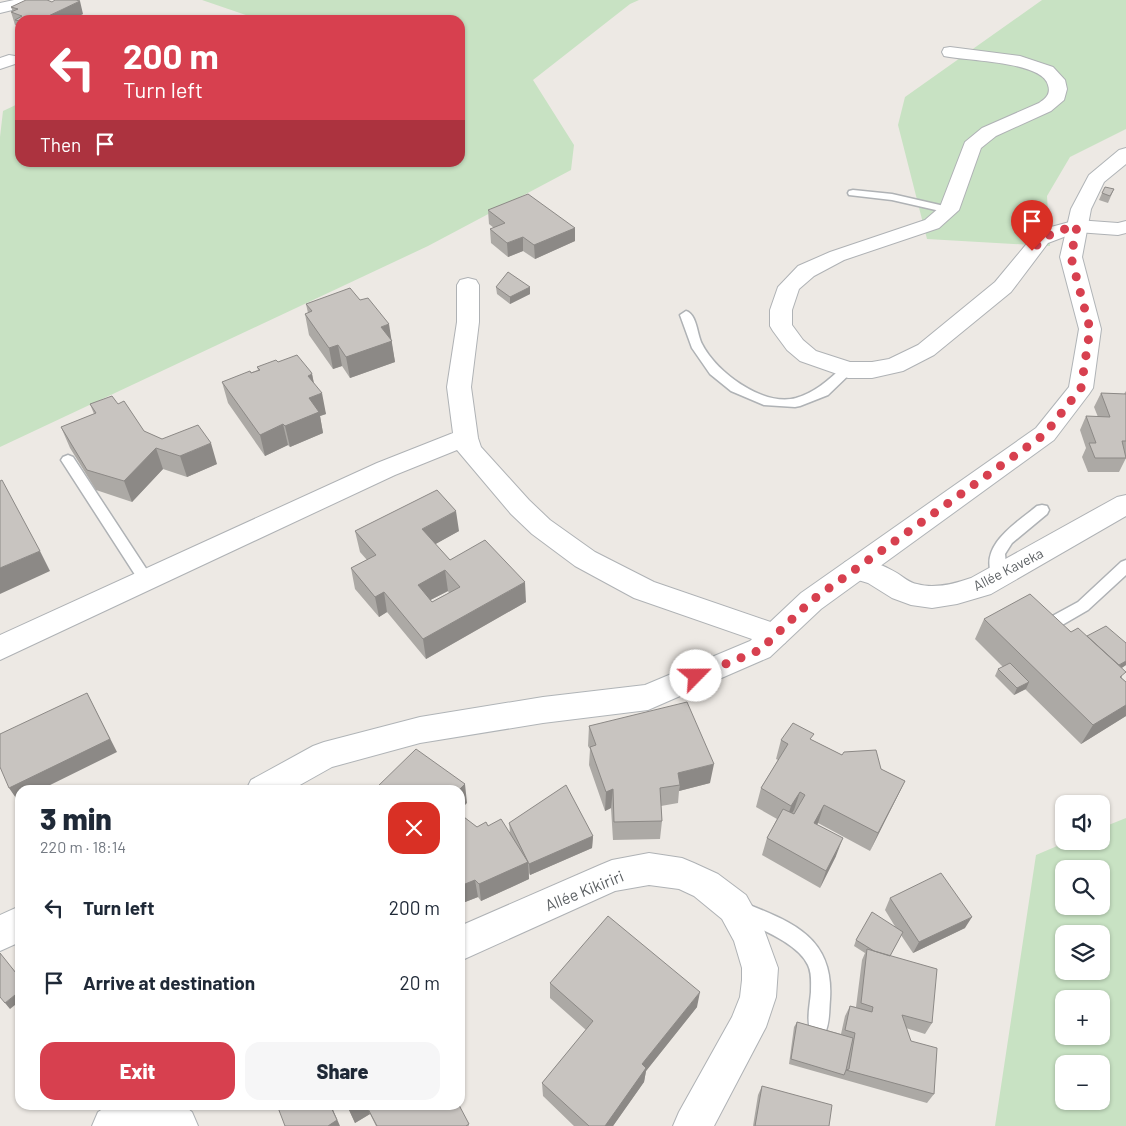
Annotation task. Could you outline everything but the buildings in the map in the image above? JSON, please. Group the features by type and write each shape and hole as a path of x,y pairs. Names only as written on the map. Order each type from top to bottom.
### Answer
{"street":[{"path":"0,8 35,0"},
{"path":"950,52 1020,61 1034,65 1047,71 1056,80 1058,90 1055,100 1045,107 989,132 972,146 949,210 932,224 837,256 806,271 789,287 781,310 782,326 794,345 808,356 848,370 872,370 895,366 926,350 1003,287 1041,239 1058,231 1077,226 1126,228"},
{"path":"271,785 324,756 420,730 543,710 648,696 760,650 811,601 1045,434 1081,388 1090,329 1071,257 1081,209 1096,179 1126,154"},
{"path":"468,284 468,322 459,387 466,438 470,450 476,458 520,507 541,526 585,559 644,590 775,635"},
{"path":"0,648 386,469 436,448 466,438"},
{"name":"Allée Kaveka","path":"855,569 879,576 902,590 916,595 936,596 958,593 981,586 1126,504"},
{"name":"Allée Kikiriri","path":"465,942 612,876 649,869 682,874 706,885 734,907 750,936 760,968 758,997 747,1027 693,1126"},
{"path":"0,934 15,926"},
{"path":"112,1126 135,1110"},
{"path":"157,1110 178,1126"}],"lane":[{"path":"853,193 892,197 949,210"},
{"path":"686,315 696,345 715,371 736,388 764,400 794,403 823,392 848,370"},
{"path":"68,460 146,580"},
{"path":"999,576 997,553 1007,540 1042,510"},
{"path":"1051,624 1083,606 1126,566"},
{"path":"734,907 789,935 806,946 819,966 818,1026"}],"green space":[{"path":"202,0 639,0 630,4 533,80 574,145 571,170 428,246 0,447 0,137 3,111 15,105 15,167 465,167 465,15 246,15"},
{"path":"1042,0 1126,0 1126,129 1070,157 1047,196 1050,246 927,239 898,125 905,97"},
{"path":"1126,818 1126,1126 995,1126 1036,855 1055,847 1055,850 1110,850 1110,824"}],"route":[{"path":"696,676 760,650 811,601 1045,434 1081,388 1090,329 1071,257 1077,226 1058,231 1041,239 1032,251"}]}
